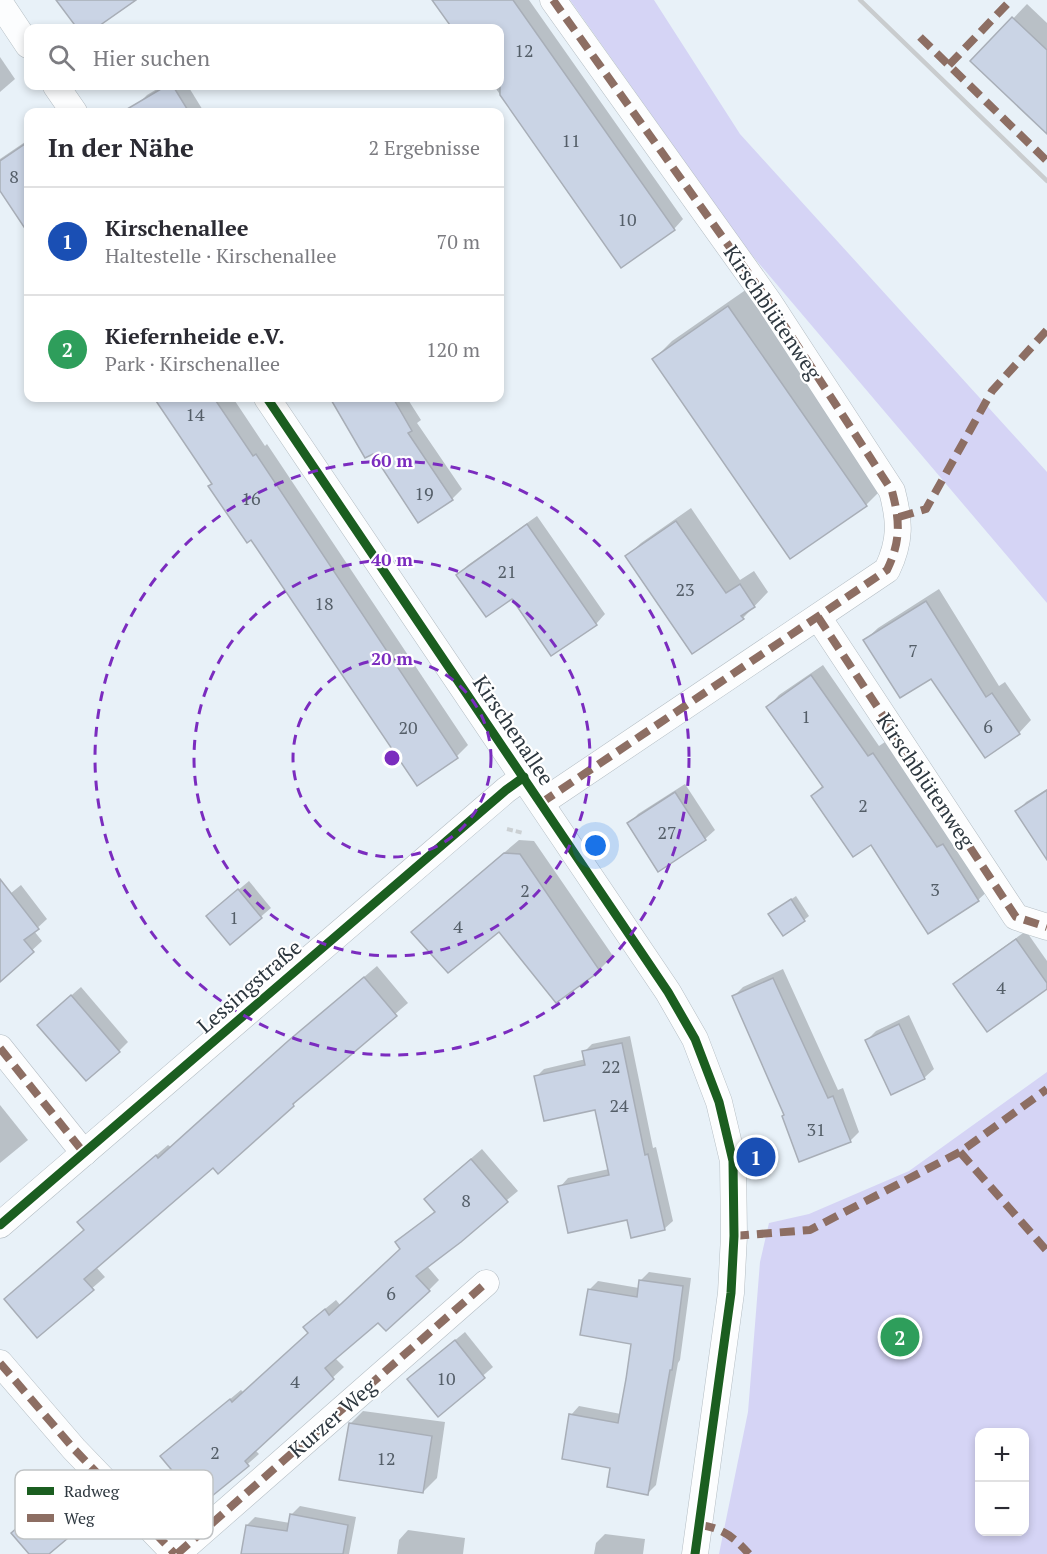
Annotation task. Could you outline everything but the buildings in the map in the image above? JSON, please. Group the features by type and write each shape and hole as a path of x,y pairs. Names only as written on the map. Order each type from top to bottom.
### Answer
{"street":[{"name":"Kirschblütenweg","path":"541,803 887,570 896,551 899,516 892,491 769,302 553,0"},
{"path":"0,3 24,39"},
{"path":"59,90 71,108"},
{"name":"Kirschenallee","path":"270,402 668,992 695,1039 719,1102 733,1161 734,1236 731,1293 695,1554"},
{"name":"Kirschblütenweg","path":"818,617 1016,916 1047,927"},
{"name":"Lessingstraße","path":"0,1225 370,905 524,777"},
{"path":"0,1048 84,1153"},
{"name":"Kurzer Weg","path":"213,1522 486,1283"},
{"name":"Kurzer Weg","path":"0,1363 94,1470"},
{"name":"Kurzer Weg","path":"161,1539 176,1554 193,1539"}],"path":[{"path":"505,829 533,835"}],"shaded area":[{"path":"570,0 654,0 740,134 1047,472 1047,603 745,247"},
{"path":"1047,1072 1047,1554 719,1554 748,1412 760,1262 769,1223 809,1214 909,1171"}],"railway":[{"path":"860,0 1047,181"}],"marked path":[{"path":"541,803 887,570 895,550 898,531 897,512 892,491 769,302 553,0"},
{"path":"949,65 1011,0"},
{"path":"920,37 1047,161"},
{"path":"899,517 926,509 992,391 1047,330"},
{"path":"818,617 1016,917 1047,927"},
{"path":"0,1048 84,1153"},
{"path":"734,1236 810,1230 960,1152 1047,1089"},
{"path":"960,1152 1047,1251"},
{"path":"213,1522 486,1283"},
{"path":"0,1363 94,1470"},
{"path":"700,1525 715,1528 727,1534 749,1554"},
{"path":"161,1539 175,1554"},
{"path":"177,1554 194,1539"}],"cycle path":[{"path":"270,402 668,992 695,1039 719,1102 733,1161 734,1236 731,1293 695,1554"},
{"path":"0,1225 506,790 524,777"}],"place":[{"name":"Kirschenallee","path":"756,1157"},
{"name":"Kiefernheide e.V.","path":"900,1337"}]}
